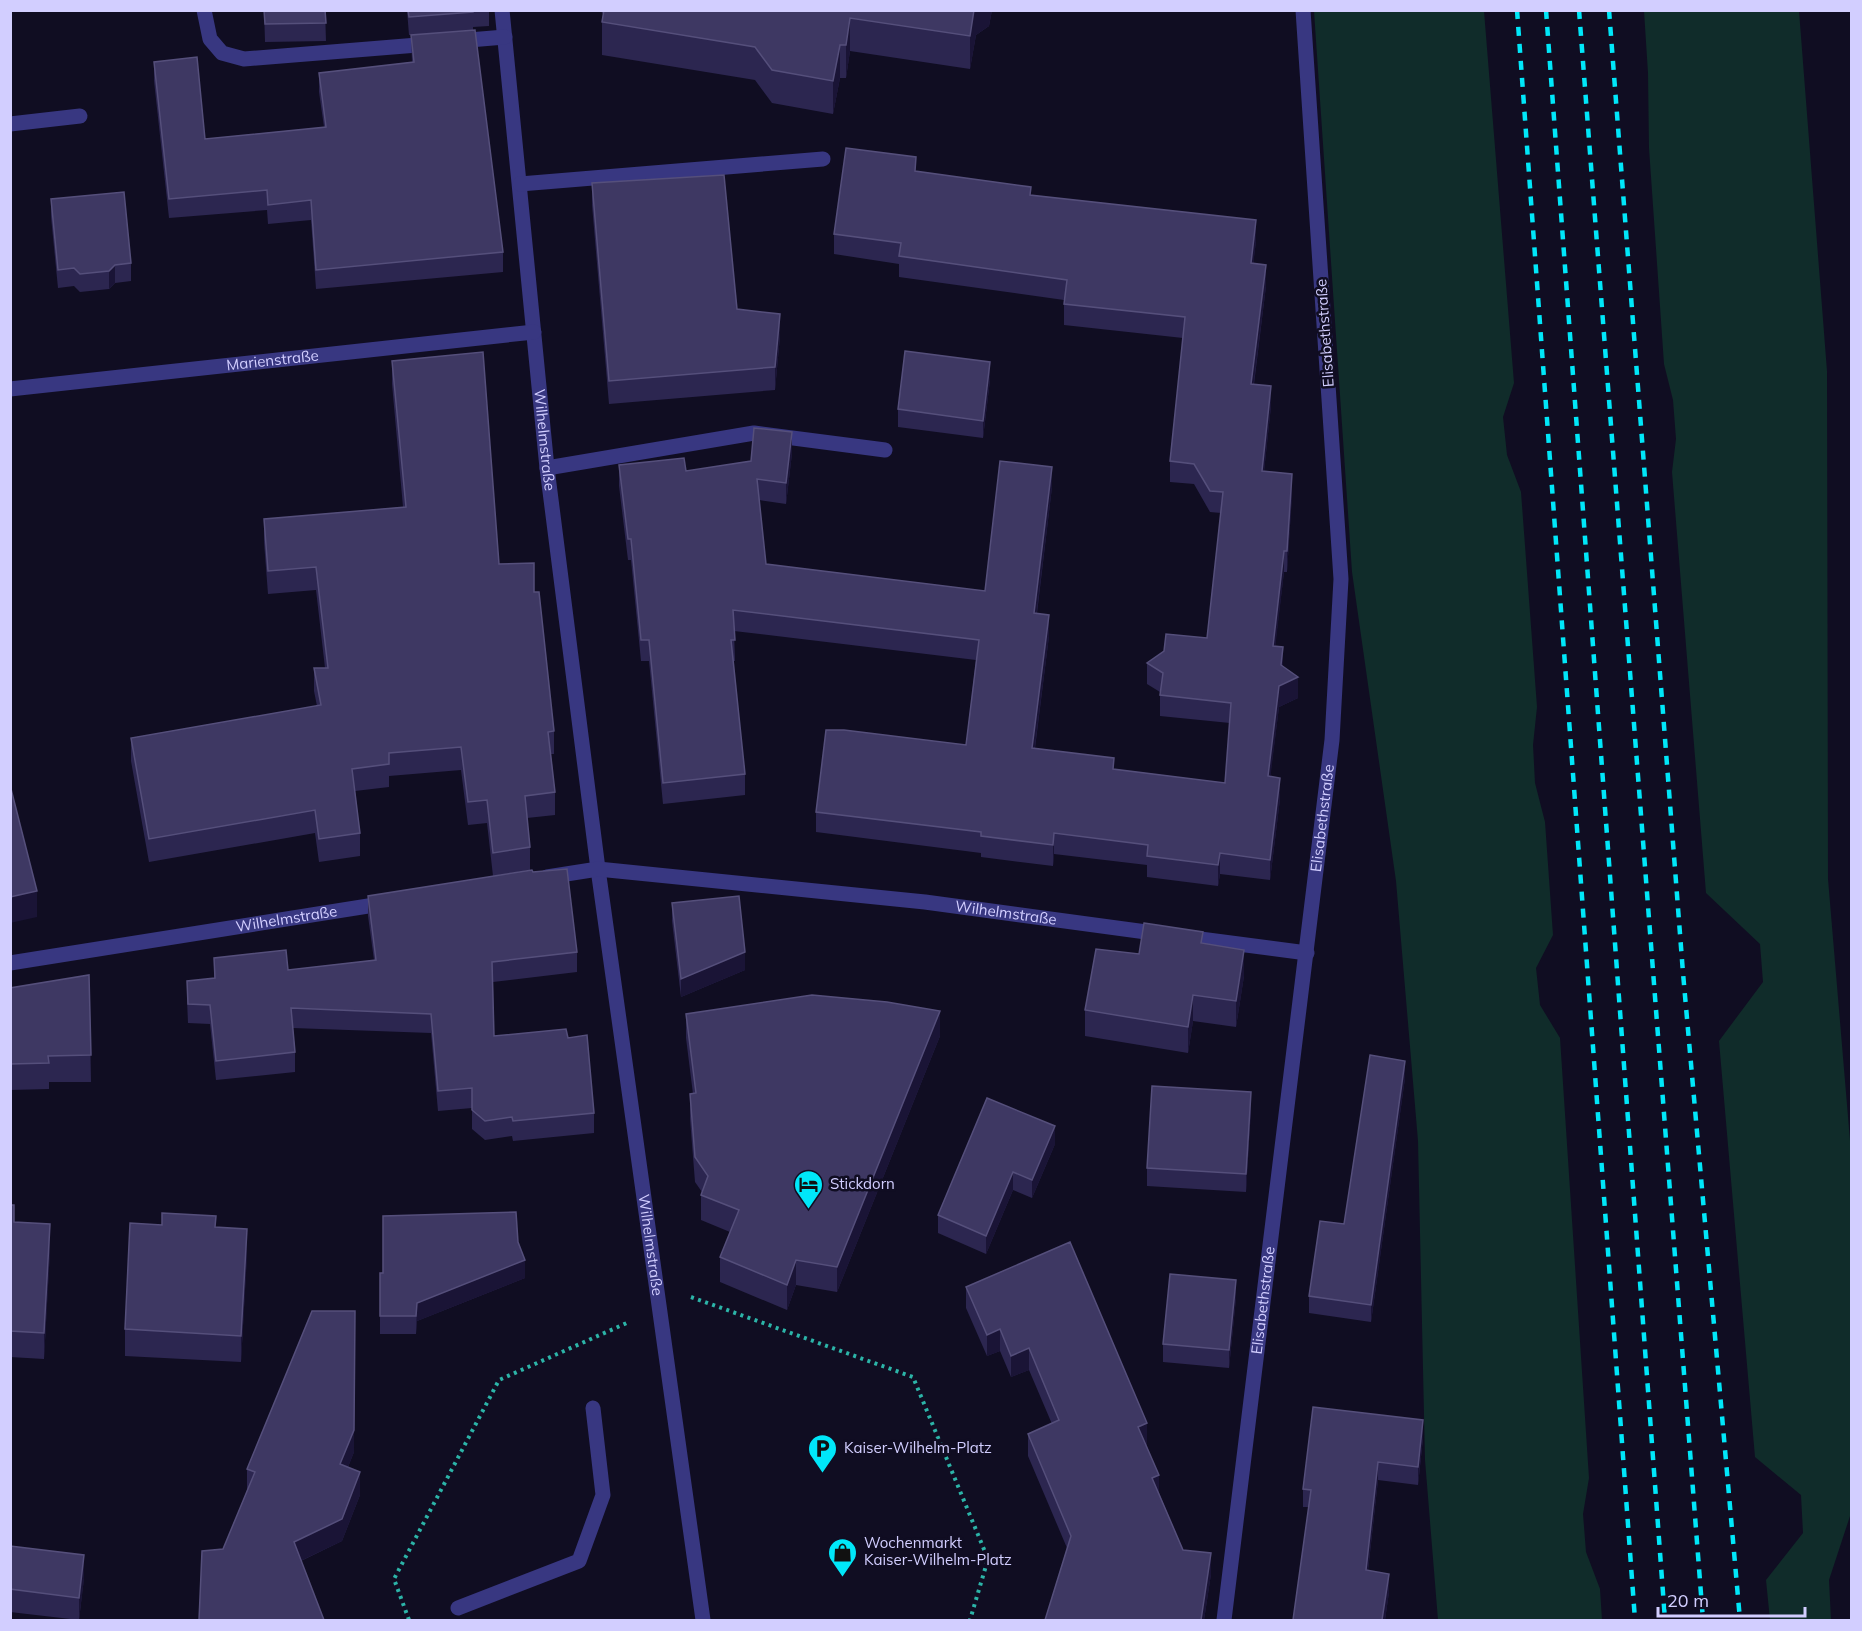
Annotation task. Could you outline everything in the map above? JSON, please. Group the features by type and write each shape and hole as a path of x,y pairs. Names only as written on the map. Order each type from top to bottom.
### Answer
{"street":[{"path":"204,10 210,39 222,53 244,59 505,37"},
{"name":"Wilhelmstraße","path":"502,10 547,468 598,869 703,1620"},
{"name":"Elisabethstraße","path":"1224,1620 1332,740 1341,579 1303,10"},
{"path":"10,124 80,116"},
{"path":"520,184 824,159"},
{"name":"Marienstraße","path":"10,389 534,332"},
{"path":"547,468 754,433 885,450"},
{"name":"Wilhelmstraße","path":"533,879 598,869 925,902 1307,953"},
{"name":"Wilhelmstraße","path":"10,963 405,900"},
{"path":"458,1608 579,1561 603,1495 593,1408"}],"path":[{"path":"655,1284 913,1377 988,1559 970,1620"},
{"path":"409,1620 394,1579 500,1380 660,1309"}],"green space":[{"path":"1314,11 1484,11 1514,383 1503,417 1507,455 1521,492 1537,707 1533,745 1535,783 1545,822 1553,935 1536,968 1540,1005 1560,1038 1589,1478 1583,1514 1586,1552 1600,1589 1602,1620 1438,1620 1425,1460 1418,1141 1396,881 1352,572"},
{"path":"1644,11 1799,11 1827,371 1828,879 1852,1164 1852,1510 1829,1580 1831,1620 1770,1620 1766,1580 1803,1533 1801,1495 1755,1457 1719,1041 1763,982 1760,944 1706,893 1672,472 1676,439 1673,400 1664,364 1649,148"}],"building":[{"path":"264,10 325,10 326,23 265,24"},
{"path":"408,10 473,10 473,12 409,17"},
{"path":"604,10 974,10 970,36 850,18 846,45 840,45 833,81 772,70 755,47 602,22"},
{"path":"475,30 503,252 316,270 311,200 268,205 267,190 169,199 154,62 197,57 205,139 326,127 319,73 414,62 411,35"},
{"path":"846,148 916,157 915,171 1031,187 1030,195 1256,220 1251,263 1266,265 1251,384 1271,386 1262,471 1292,474 1287,551 1284,551 1273,646 1283,647 1281,665 1298,677 1279,686 1268,776 1280,778 1270,860 1220,853 1218,865 1147,856 1148,845 1054,833 1053,845 981,836 981,832 816,812 826,730 844,730 966,745 979,640 733,610 735,640 731,640 745,774 663,783 649,640 641,640 631,539 628,539 619,465 684,458 686,471 751,461 754,428 792,432 786,483 757,479 766,564 985,591 1000,461 1052,467 1034,613 1049,615 1032,748 1114,758 1113,769 1225,783 1231,703 1160,695 1163,673 1147,663 1164,651 1166,634 1207,638 1223,492 1210,491 1194,464 1170,461 1185,317 1064,304 1067,280 899,256 901,243 834,234"},
{"path":"724,175 737,309 780,314 775,367 609,381 592,183"},
{"path":"124,192 131,263 115,265 109,271 80,274 74,268 58,270 51,199"},
{"path":"905,351 990,362 983,421 898,409"},
{"path":"483,352 499,564 534,563 534,592 539,592 554,731 548,732 555,792 525,796 530,847 493,853 487,800 468,802 461,747 389,753 389,764 352,769 360,833 319,839 315,810 149,839 131,738 321,705 314,668 328,668 316,567 268,571 264,519 406,507 392,361"},
{"path":"10,785 37,891 10,897"},
{"path":"567,869 577,952 492,962 494,1036 566,1029 568,1038 587,1035 594,1113 513,1121 512,1117 485,1121 472,1110 472,1088 438,1091 431,1014 291,1008 295,1052 216,1061 210,1005 188,1004 187,981 215,978 214,958 286,950 288,970 376,960 368,896 532,870 533,872"},
{"path":"739,896 745,952 681,979 672,903"},
{"path":"1144,923 1203,932 1201,943 1244,950 1236,1001 1193,995 1188,1027 1085,1010 1096,949 1139,954"},
{"path":"89,975 91,1055 48,1056 49,1063 10,1064 10,988"},
{"path":"812,995 887,1002 940,1011 837,1267 796,1260 787,1285 720,1257 739,1210 701,1195 708,1176 695,1157 690,1094 696,1093 686,1014"},
{"path":"1370,1055 1405,1061 1371,1305 1309,1296 1320,1221 1344,1224"},
{"path":"1152,1086 1251,1092 1246,1174 1147,1168"},
{"path":"987,1098 1055,1126 1032,1180 1013,1172 986,1236 938,1215"},
{"path":"10,1205 14,1205 14,1222 50,1224 44,1333 10,1331"},
{"path":"516,1212 518,1242 525,1260 417,1303 416,1316 380,1316 383,1216"},
{"path":"162,1213 216,1216 215,1227 247,1229 241,1336 125,1329 130,1223 162,1225"},
{"path":"1070,1242 1147,1423 1138,1427 1159,1475 1152,1478 1183,1550 1211,1553 1201,1620 1045,1620 1071,1536 1028,1434 1059,1420 1029,1348 1011,1356 1000,1329 987,1335 966,1287"},
{"path":"1170,1274 1236,1280 1229,1350 1163,1344"},
{"path":"312,1311 355,1311 354,1430 340,1464 360,1472 342,1519 294,1542 324,1620 199,1620 202,1551 223,1549 255,1472 247,1469"},
{"path":"1313,1407 1423,1420 1418,1467 1378,1462 1366,1570 1389,1574 1382,1620 1293,1620 1311,1490 1303,1489"},
{"path":"10,1546 84,1555 79,1598 10,1589"}],"railway":[{"path":"1517,10 1635,1620"},
{"path":"1546,10 1665,1620"},
{"path":"1579,10 1703,1620"},
{"path":"1609,10 1683,973 1740,1620"}],"place":[{"name":"Stickdorn","path":"809,1210"},
{"name":"Kaiser-Wilhelm-Platz","path":"823,1474"},
{"name":"Wochenmarkt Kaiser-Wilhelm-Platz","path":"843,1578"}]}
